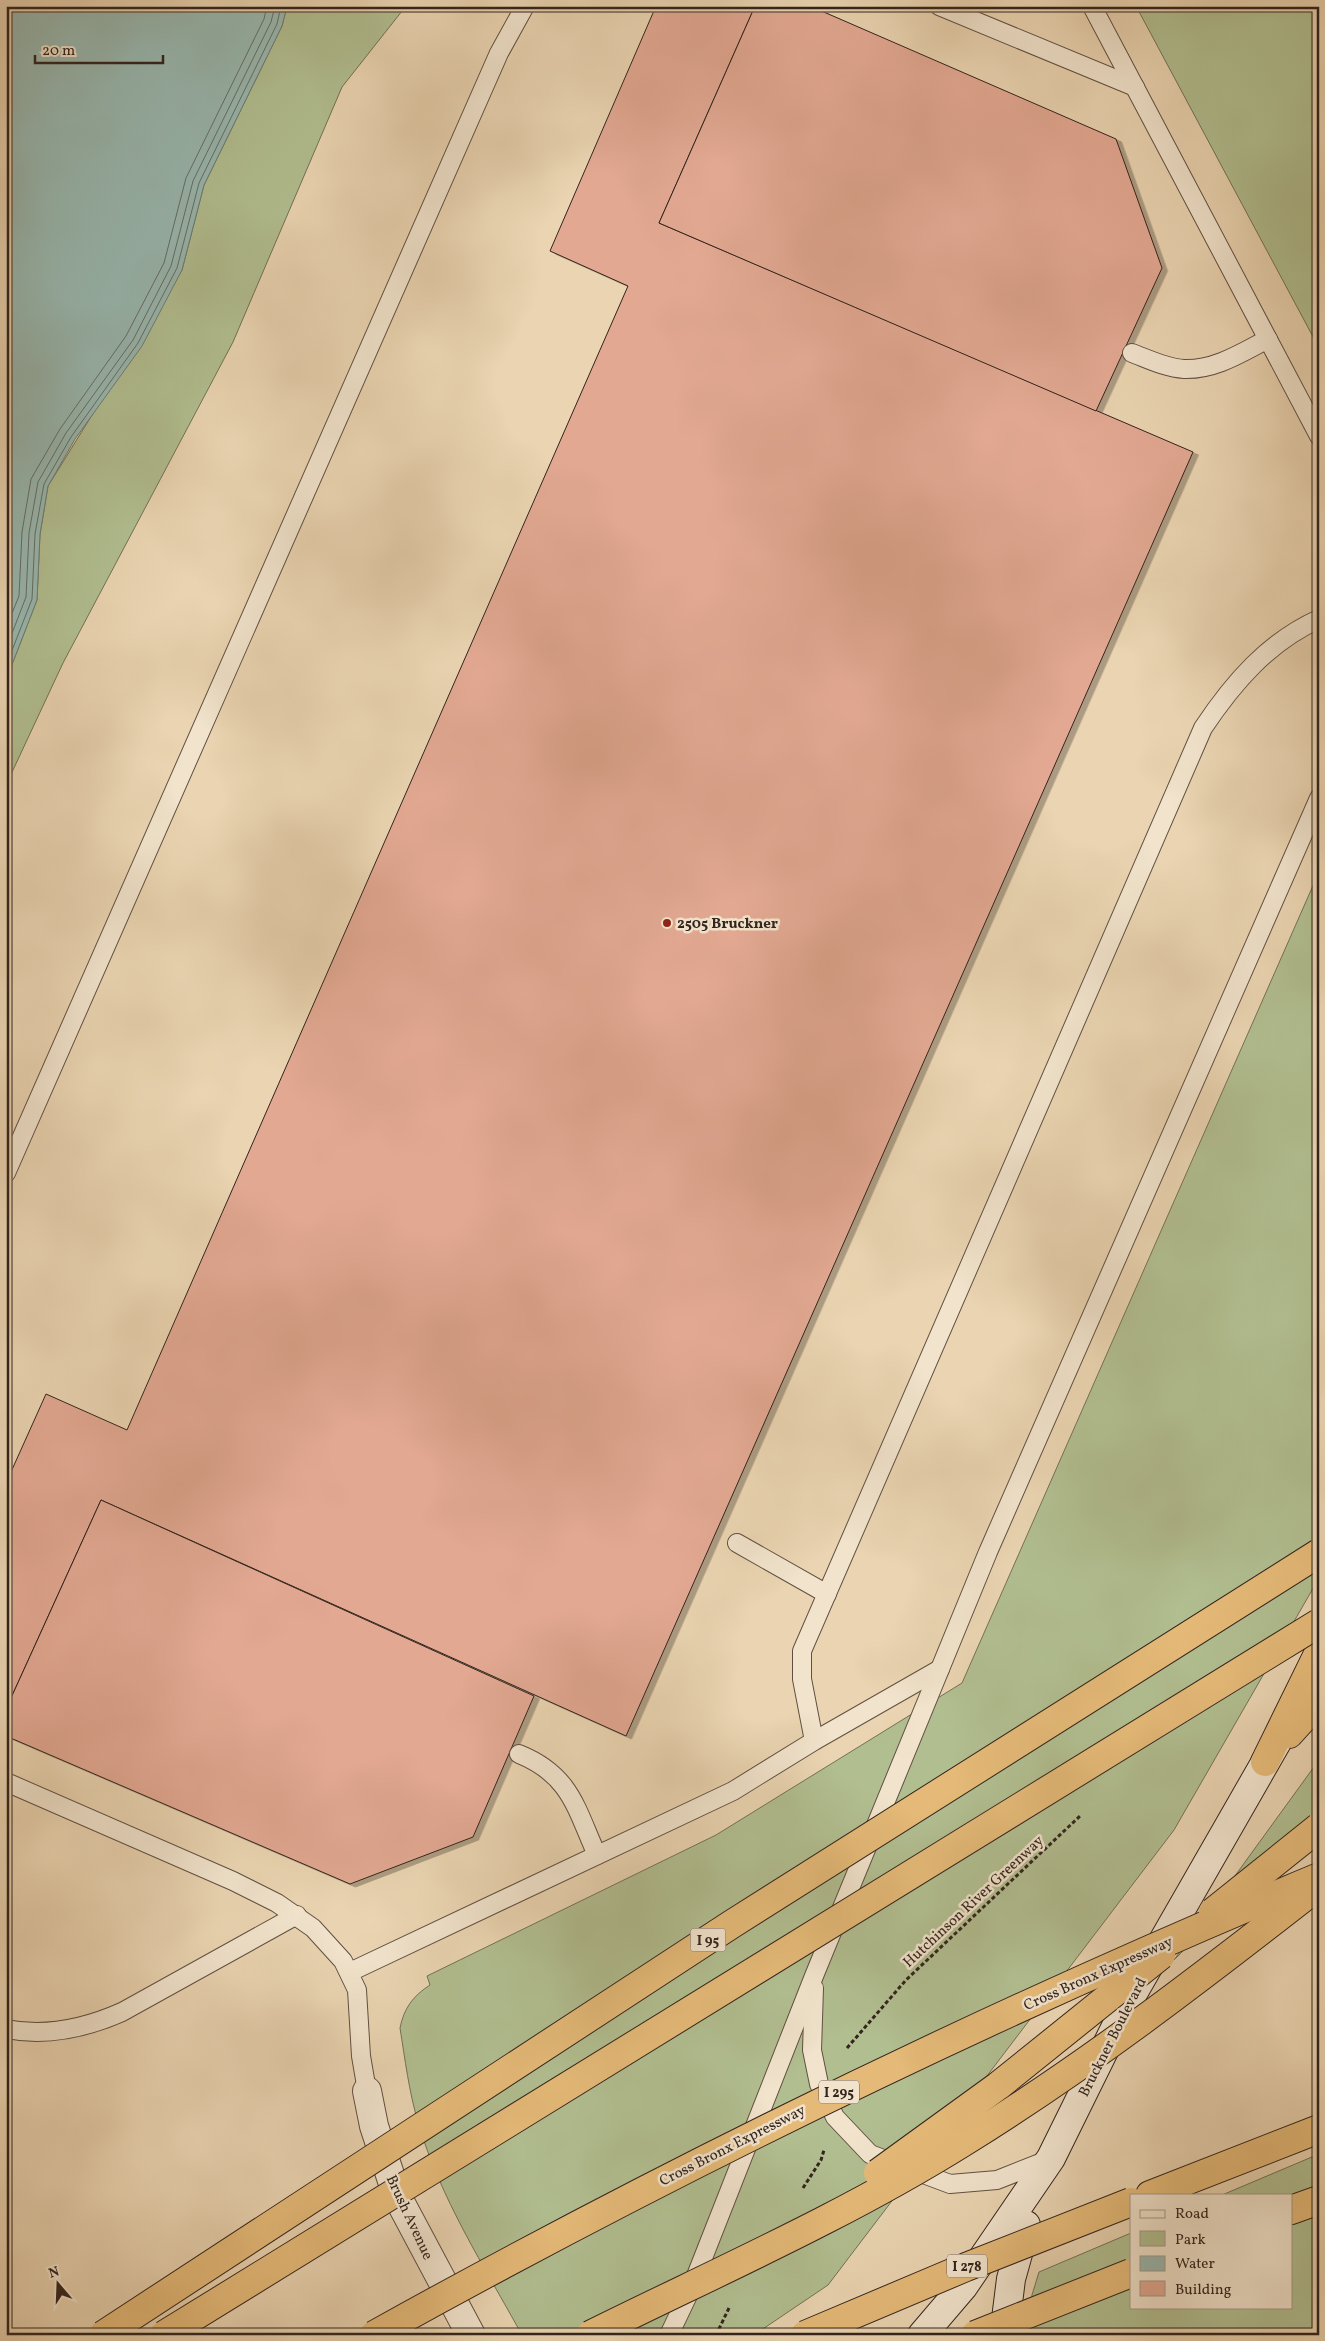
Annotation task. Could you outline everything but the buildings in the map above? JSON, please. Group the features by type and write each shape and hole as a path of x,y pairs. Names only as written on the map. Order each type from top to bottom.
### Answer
{"highway":[{"name":"I 95","path":"103,2335 741,1919 1319,1553"},
{"path":"164,2335 1319,1624"},
{"path":"1265,1762 1319,1652"},
{"path":"1265,1762 1319,1701"},
{"path":"714,2274 814,2214 944,2126 1054,2042 1319,1826"},
{"name":"Cross Bronx Expressway","path":"374,2335 583,2221 854,2085 1102,1971 1319,1877"},
{"path":"590,2335 856,2204 961,2144 1155,2013 1319,1885"},
{"path":"1153,2194 1319,2129"},
{"path":"1292,2210 1319,2200"},
{"name":"I 278","path":"805,2335 966,2267 1130,2202"},
{"path":"975,2335 1130,2273"}],"main road":[{"name":"Bruckner Boulevard","path":"922,2335 963,2287 1051,2158 1128,2002 1265,1762 1319,1677"},
{"name":"Brush Avenue","path":"367,2091 374,2126 396,2196 471,2335"},
{"path":"1004,2335 1011,2279 1020,2244 1031,2206 1051,2158"}],"lane":[{"path":"6,1156 489,59 518,6"},
{"path":"6,1173 499,53 525,6"},
{"path":"938,6 1135,87"},
{"path":"1092,6 1319,436"},
{"path":"1132,353 1183,369 1201,368 1222,362 1268,339"},
{"path":"814,1741 802,1679 802,1651 1203,728 1238,680 1259,659 1284,639 1319,619"},
{"path":"669,2335 690,2291 814,1976 996,1533 1319,798"},
{"path":"737,1543 827,1594"},
{"path":"350,1972 733,1791 814,1741 940,1669"},
{"path":"519,1754 538,1762 552,1772 563,1784 597,1855"},
{"path":"6,1782 233,1880 297,1915 331,1945 350,1972 359,2002 362,2056 367,2091"},
{"path":"6,2029 42,2032 99,2022 122,2012 297,1915"},
{"path":"814,1976 812,2050 819,2084 835,2117 870,2154 950,2184 997,2180 1051,2158"}],"path":[{"name":"Hutchinson River Greenway","path":"842,2054 906,1980 1084,1812"},
{"path":"800,2193 821,2160 835,2117"},
{"path":"716,2335 732,2302"}],"green space":[{"path":"287,6 406,6 342,87 233,342 63,663 6,785 6,680 37,600 40,534 48,486 182,270 204,185 282,26"},
{"path":"1136,6 1319,6 1319,348"},
{"path":"1319,872 1319,1578 1174,1830 828,2285 754,2335 522,2335 464,2231 438,2178 427,2150 412,2099 400,2028 404,2014 414,1998 430,1985 427,1976 716,1835 962,1683"},
{"path":"1319,1760 1319,1828 1304,1829 1174,1960"},
{"path":"1319,2154 1319,2335 1024,2335 1039,2272 1130,2233 1130,2308 1292,2308 1292,2194 1224,2194"}],"water":[{"path":"6,6 287,6 282,26 204,185 182,270 142,346 75,439 48,486 40,534 37,600 6,680"}],"place":[{"name":"2505 Bruckner","path":"667,923"}]}
